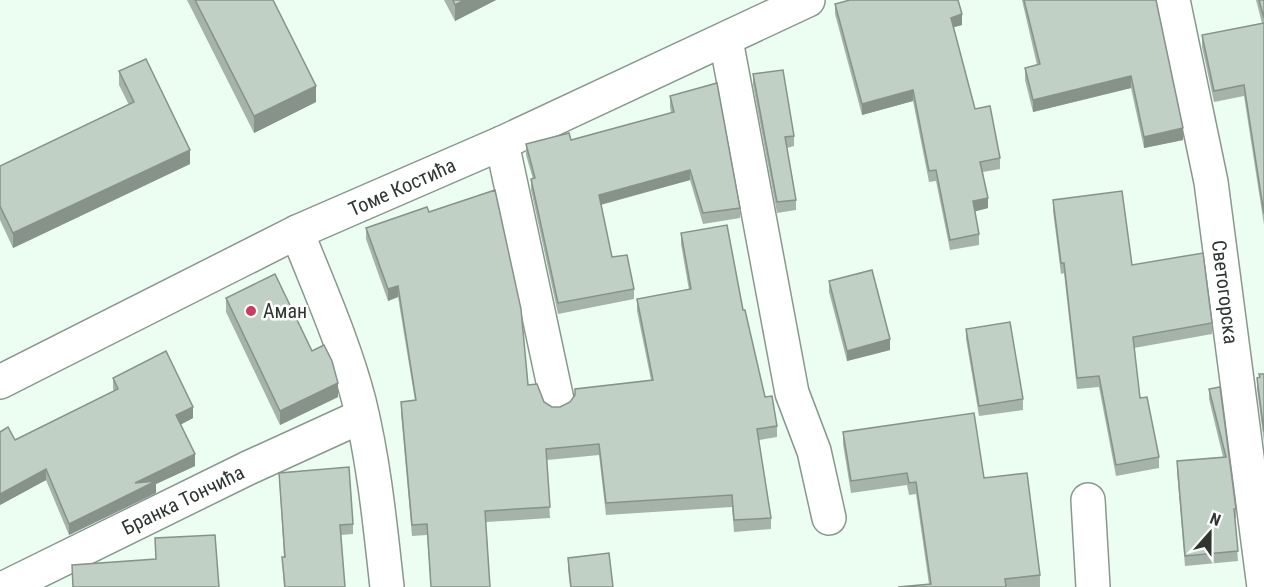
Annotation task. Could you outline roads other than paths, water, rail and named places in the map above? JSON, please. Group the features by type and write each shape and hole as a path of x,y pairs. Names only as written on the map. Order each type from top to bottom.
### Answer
{"street":[{"name":"Томе Костића","path":"0,382 297,232 502,143 808,0"},
{"name":"Светогорска","path":"1173,0 1211,182 1264,587"},
{"path":"726,40 792,393 814,451 829,518"},
{"path":"502,143 557,400"},
{"path":"297,232 336,331 362,416 376,484 387,587"},
{"name":"Бранка Тончића","path":"6,587 248,468 362,416"},
{"path":"1088,500 1093,587"}],"place":[{"name":"Аман","path":"251,311"}]}
